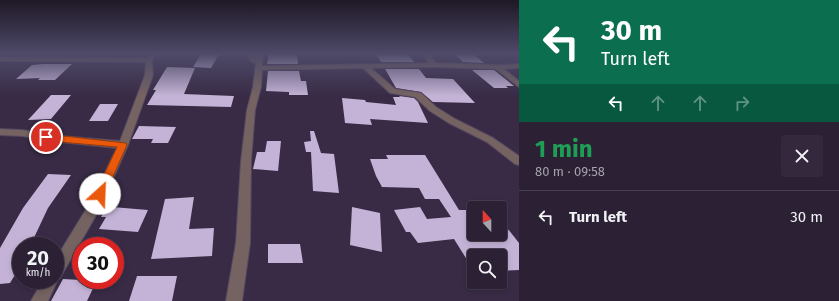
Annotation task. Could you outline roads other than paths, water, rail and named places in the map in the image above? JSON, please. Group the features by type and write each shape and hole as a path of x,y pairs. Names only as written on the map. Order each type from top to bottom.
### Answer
{"street":[{"path":"64,258 95,206 123,145 149,75 150,68"},
{"path":"234,301 243,243 246,161 251,110 257,87 257,68"},
{"path":"366,68 393,91 418,95 433,109 452,121 490,140 519,161"},
{"path":"499,68 519,86"},
{"path":"0,132 22,132 60,139 123,145"},
{"path":"39,301 46,289"}]}
